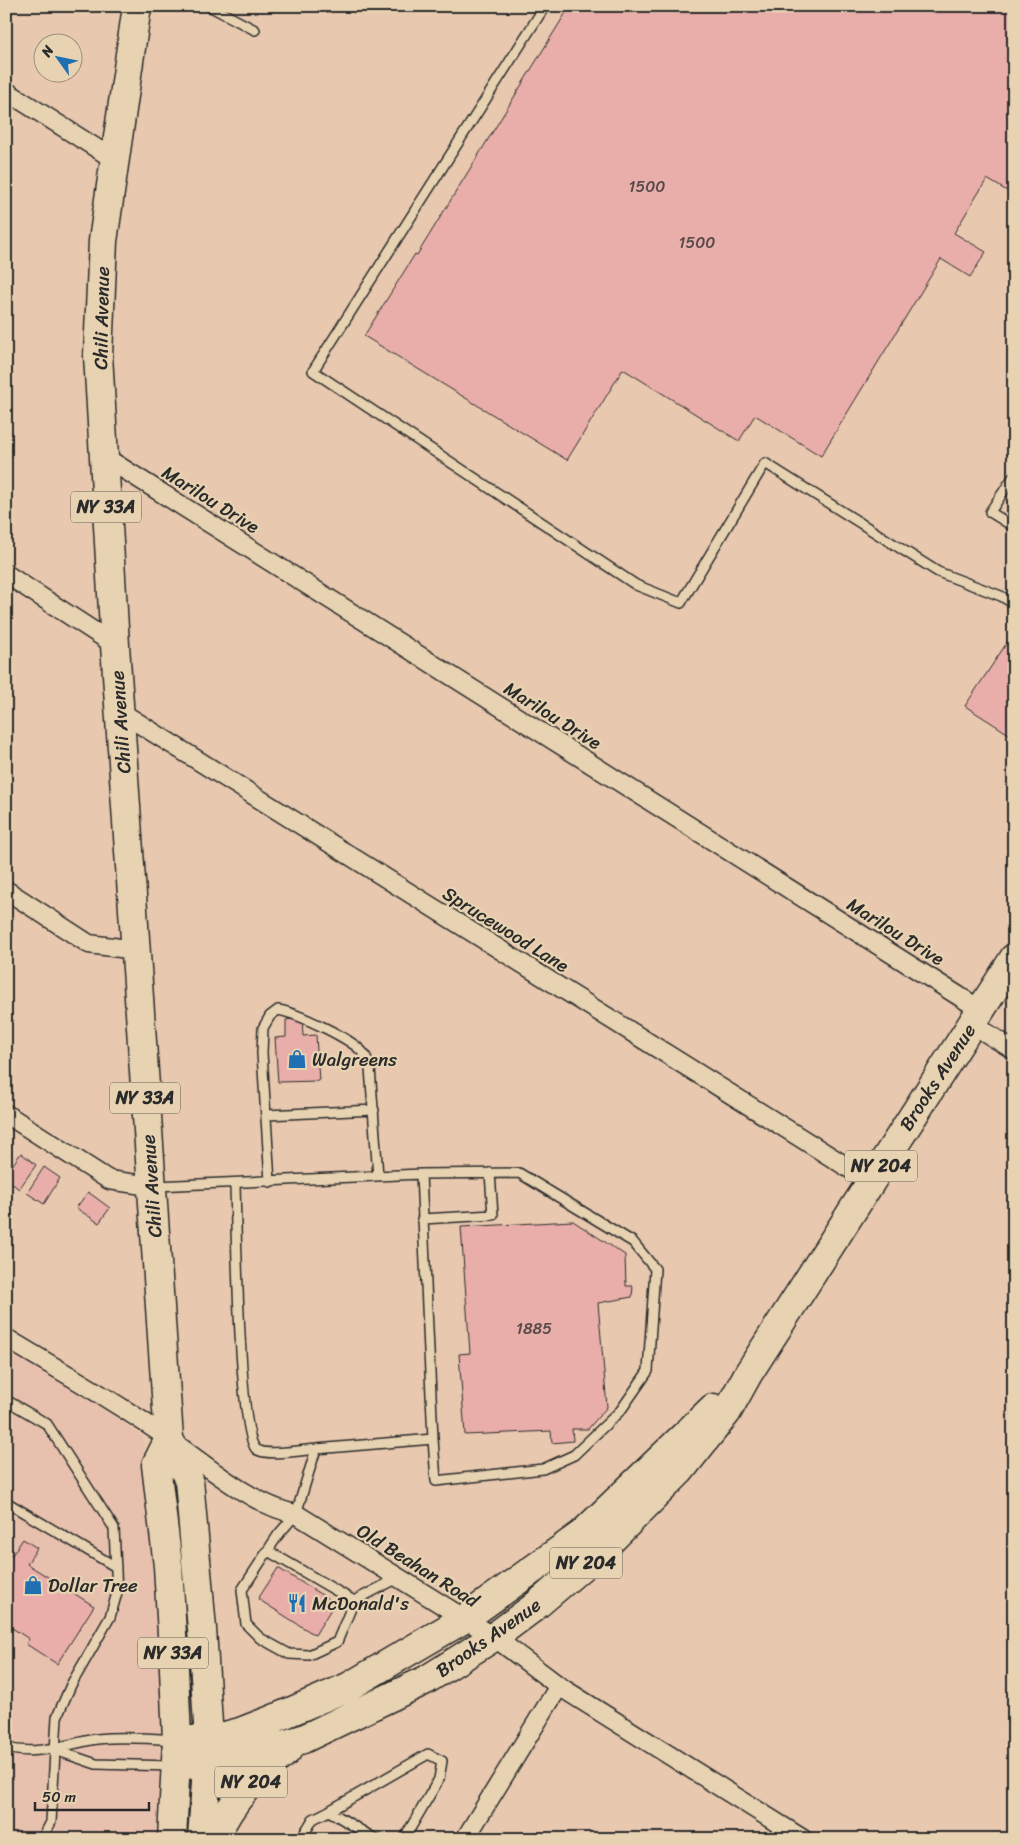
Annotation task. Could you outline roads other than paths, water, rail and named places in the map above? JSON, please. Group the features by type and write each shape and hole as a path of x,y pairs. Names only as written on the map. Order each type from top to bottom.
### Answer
{"main road":[{"name":"Chili Avenue","path":"137,6 104,241 99,293 98,356 150,1186 169,1439 189,1480 202,1629 208,1752 202,1839"},
{"name":"Brooks Avenue","path":"176,1753 208,1752 238,1759 303,1739 426,1680 494,1637 533,1608 600,1551 680,1471 727,1412 748,1374 1014,958"},
{"name":"Brooks Avenue","path":"208,1752 240,1732 348,1686 464,1619 582,1534 748,1374"},
{"name":"NY 33A","path":"169,1439 156,1465 168,1566 176,1753 172,1839"},
{"name":"NY 204","path":"214,1839 238,1796 262,1769 303,1739"}],"street":[{"path":"6,91 115,160"},
{"name":"Marilou Drive","path":"103,456 976,1017 1014,1050"},
{"path":"6,574 115,645"},
{"name":"Sprucewood Lane","path":"120,711 870,1182"},
{"path":"6,890 89,944 136,950"},
{"path":"6,1114 109,1180 150,1186"},
{"name":"Old Beahan Road","path":"6,1338 169,1439 196,1462 278,1510 296,1514 494,1637 559,1686 803,1839"},
{"path":"466,1839 559,1686"}],"lane":[{"path":"209,6 255,30"},
{"path":"545,6 313,371 636,585 681,603 765,464 938,572 1001,596 1014,604"},
{"path":"1014,476 990,512 1014,527"},
{"path":"270,1182 263,1028 270,1016 278,1010 290,1012 314,1022 364,1053 370,1068 378,1176"},
{"path":"266,1115 374,1110"},
{"path":"422,1219 493,1215 490,1173"},
{"path":"150,1186 234,1184 421,1174 519,1173 633,1242 654,1269 648,1371 621,1410 574,1455 543,1468 436,1481 421,1174"},
{"path":"234,1184 245,1411 250,1440 256,1449 264,1454 433,1439"},
{"path":"6,1400 47,1424 114,1528 117,1593 110,1617 71,1685 57,1717 52,1822 42,1839"},
{"path":"316,1449 296,1514 268,1550 242,1590 246,1624 260,1638 289,1654 310,1656 337,1642 354,1600 398,1578"},
{"path":"6,1502 116,1567"},
{"path":"268,1550 354,1600"},
{"path":"6,1748 17,1750 55,1749 97,1739 148,1738 176,1753"},
{"path":"55,1749 96,1764 152,1764 176,1753"},
{"path":"301,1839 313,1819 428,1754 442,1761 439,1779 404,1839"},
{"path":"329,1811 375,1839"}],"place":[{"name":"Walgreens","path":"297,1059"},
{"name":"Dollar Tree","path":"33,1585"},
{"name":"McDonald's","path":"297,1603"}]}
